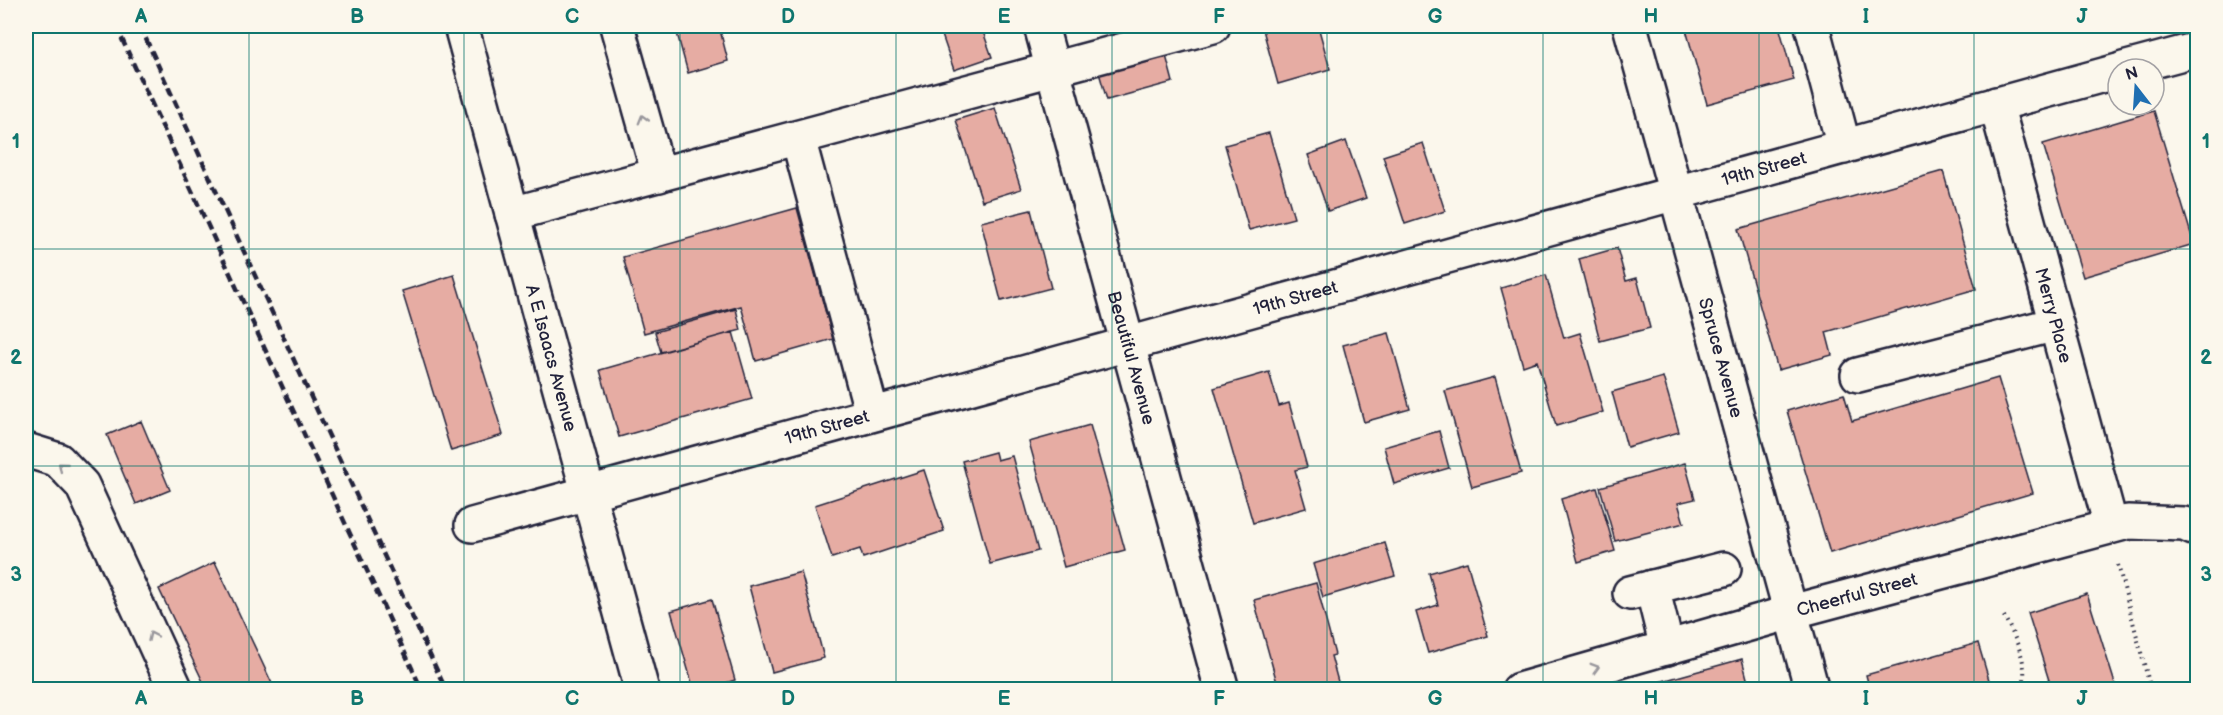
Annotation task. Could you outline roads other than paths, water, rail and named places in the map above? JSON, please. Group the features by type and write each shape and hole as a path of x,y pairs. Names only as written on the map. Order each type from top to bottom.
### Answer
{"street":[{"name":"A E Isaacs Avenue","path":"461,26 642,690"},
{"path":"617,26 659,175"},
{"name":"Beautiful Avenue","path":"1041,26 1222,690"},
{"path":"513,214 1213,26"},
{"name":"Spruce Avenue","path":"1630,26 1812,690"},
{"path":"1812,26 1844,147"},
{"path":"2166,57 2198,48"},
{"name":"19th Street","path":"472,525 2106,73"},
{"name":"Merry Place","path":"1996,104 2111,526"},
{"path":"798,138 872,414"},
{"path":"1858,375 2056,324"},
{"path":"26,450 58,460 82,484 176,690"},
{"name":"Cheerful Street","path":"1532,688 1791,612 2111,526 2128,522 2144,522 2184,524 2198,530"},
{"path":"1667,648 1641,590 1724,569"}],"railway":[{"path":"116,26 422,690"},
{"path":"140,26 446,690"}]}
